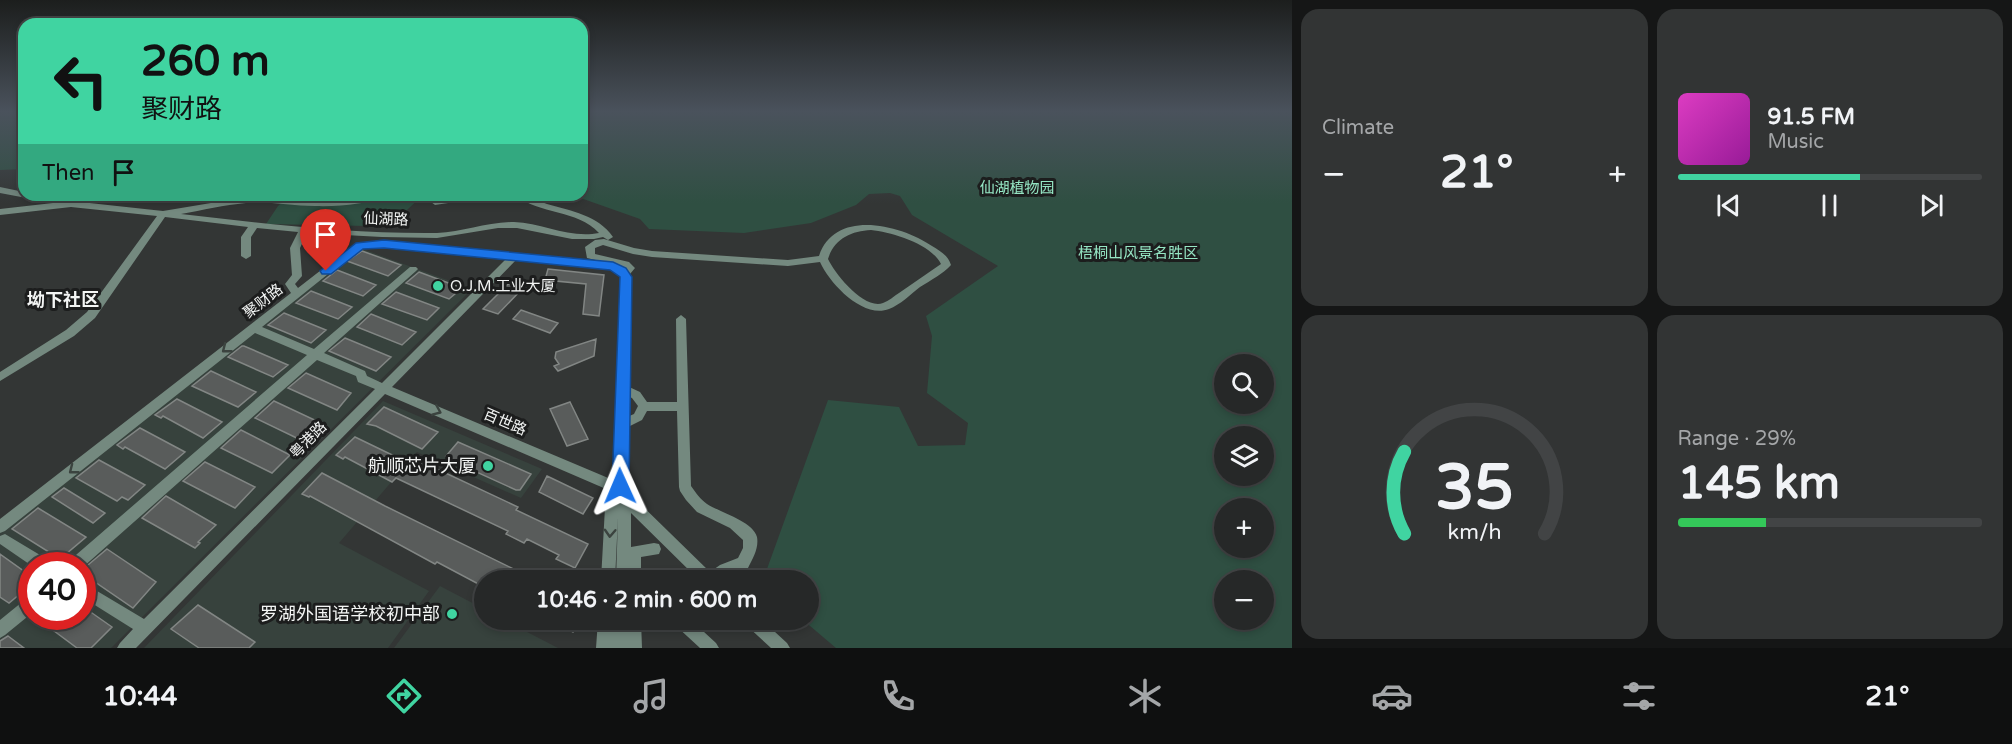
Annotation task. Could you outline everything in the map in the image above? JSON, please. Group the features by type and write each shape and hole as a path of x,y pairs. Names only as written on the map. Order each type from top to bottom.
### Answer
{"street":[{"path":"0,190 18,194"},
{"path":"56,201 71,204"},
{"name":"仙湖路","path":"163,214 241,201"},
{"name":"仙湖路","path":"285,201 333,206 363,201"},
{"path":"435,202 442,201"},
{"path":"537,201 598,225 608,238 633,251 788,263 823,259"},
{"name":"仙湖路","path":"0,212 71,204 304,229 446,235 486,226 518,225 579,238 608,238"},
{"path":"0,377 62,338 91,315 163,214"},
{"path":"246,256 246,237 254,225"},
{"path":"860,228 881,228 897,230 914,237 943,258 946,263 887,306 880,308 870,307 858,300 827,269 823,259 827,247 844,233 860,228"},
{"path":"297,293 290,284 297,276 295,248 304,229"},
{"path":"608,238 594,244 589,254 597,259 626,264 630,268 625,276 619,476 609,570"},
{"name":"聚财路","path":"2,534 355,248 364,245 393,245 613,266 625,276"},
{"name":"粤港路","path":"125,648 515,256"},
{"path":"90,552 413,269"},
{"path":"681,319 685,487 692,501 712,515 734,523 750,537 750,549 743,563 725,570"},
{"name":"百世路","path":"254,328 361,374 362,379 617,490"},
{"path":"622,389 636,395 644,406"},
{"path":"644,406 683,407"},
{"path":"621,425 638,417 644,406"},
{"path":"617,490 625,518 631,570"},
{"path":"617,490 699,570"},
{"path":"2,534 26,552"},
{"path":"633,570 634,552 654,549"},
{"path":"96,598 145,628"},
{"path":"0,630 18,615"},
{"path":"604,648 605,630"},
{"path":"620,648 621,630"},
{"path":"634,630 634,648"},
{"path":"691,630 711,648"},
{"path":"762,630 782,648"}],"shaded area":[{"path":"360,248 472,289 111,648 0,648 0,531"},
{"path":"383,401 542,469 521,498 417,452 339,543 429,591 388,648 144,648"},
{"name":"罗湖外国语学校初中部","path":"440,586 474,604 474,630 523,630 558,648 394,648"}],"green space":[{"path":"0,142 18,142 18,169 0,170"},
{"name":"梧桐山风景名胜区","path":"588,142 1292,142 1292,648 836,648 815,630 819,630 819,570 767,570 828,400 899,407 918,446 965,445 968,423 927,393 932,336 926,316 998,266 912,215 900,196 890,193 869,194 856,205 811,223 744,233 649,229 640,219 588,201"},
{"path":"283,201 417,201 393,223 368,226 266,224"}],"building":[{"path":"362,251 401,265 388,276 347,261"},
{"path":"548,269 604,275 599,316 583,314 586,284 545,280"},
{"path":"337,270 376,285 363,296 323,281"},
{"name":"O.J.M.工业大厦","path":"419,272 462,288 449,299 406,283"},
{"path":"508,284 523,288 498,314 483,309"},
{"path":"311,291 352,307 338,319 296,303"},
{"path":"396,292 439,308 427,320 382,304"},
{"path":"521,310 558,323 550,333 513,319"},
{"path":"284,313 326,330 311,343 268,325"},
{"path":"371,314 416,332 402,345 357,327"},
{"path":"345,338 391,357 376,371 329,351"},
{"path":"596,339 594,356 558,371 554,366 559,364 555,358 556,352"},
{"path":"242,346 288,365 273,377 228,357"},
{"path":"211,371 256,392 238,407 192,386"},
{"path":"306,373 351,393 337,410 288,388"},
{"path":"177,399 222,422 203,438 163,416 161,418 155,415"},
{"path":"274,401 321,423 305,442 255,418"},
{"path":"570,402 588,439 567,446 550,409"},
{"path":"384,407 438,432 422,449 376,426 367,424"},
{"path":"140,428 185,452 165,469 117,445"},
{"path":"241,430 290,455 272,473 221,448"},
{"path":"355,437 417,467 422,462 518,507 516,510 588,544 575,568 556,559 559,555 527,539 524,543 506,534 508,531 396,478 392,482 345,457 343,459 336,455"},
{"name":"航顺芯片大厦","path":"458,442 531,474 520,490 516,490 448,459 450,457 446,456"},
{"path":"99,460 145,485 128,500 122,497 117,501 76,478"},
{"path":"205,462 255,487 235,508 183,481"},
{"path":"322,473 516,570 474,570 474,582 437,562 435,564 310,496 302,494"},
{"path":"547,476 593,498 583,514 539,492"},
{"path":"64,488 105,513 93,523 52,497"},
{"path":"166,496 216,525 198,542 200,543 195,548 142,518"},
{"path":"38,508 86,537 68,552 49,552 12,529"},
{"path":"107,549 156,582 133,608 96,583 96,558"},
{"path":"0,554 18,567 18,596 9,603 0,597"},
{"path":"198,605 255,642 249,648 199,648 171,629"},
{"path":"96,616 112,627 91,648 77,648 53,630 96,630"},
{"path":"8,636 24,648 0,648 0,641"}],"place":[{"name":"O.J.M.工业大厦","path":"438,286"},
{"name":"航顺芯片大厦","path":"488,466"},
{"name":"罗湖外国语学校初中部","path":"452,614"}],"district":[{"name":"坳下社区","path":"63,300"}],"route":[{"path":"326,271 355,248 370,244 515,256 618,268 626,277 620,486"}],"park label":[{"name":"仙湖植物园","path":"1017,188"}]}
